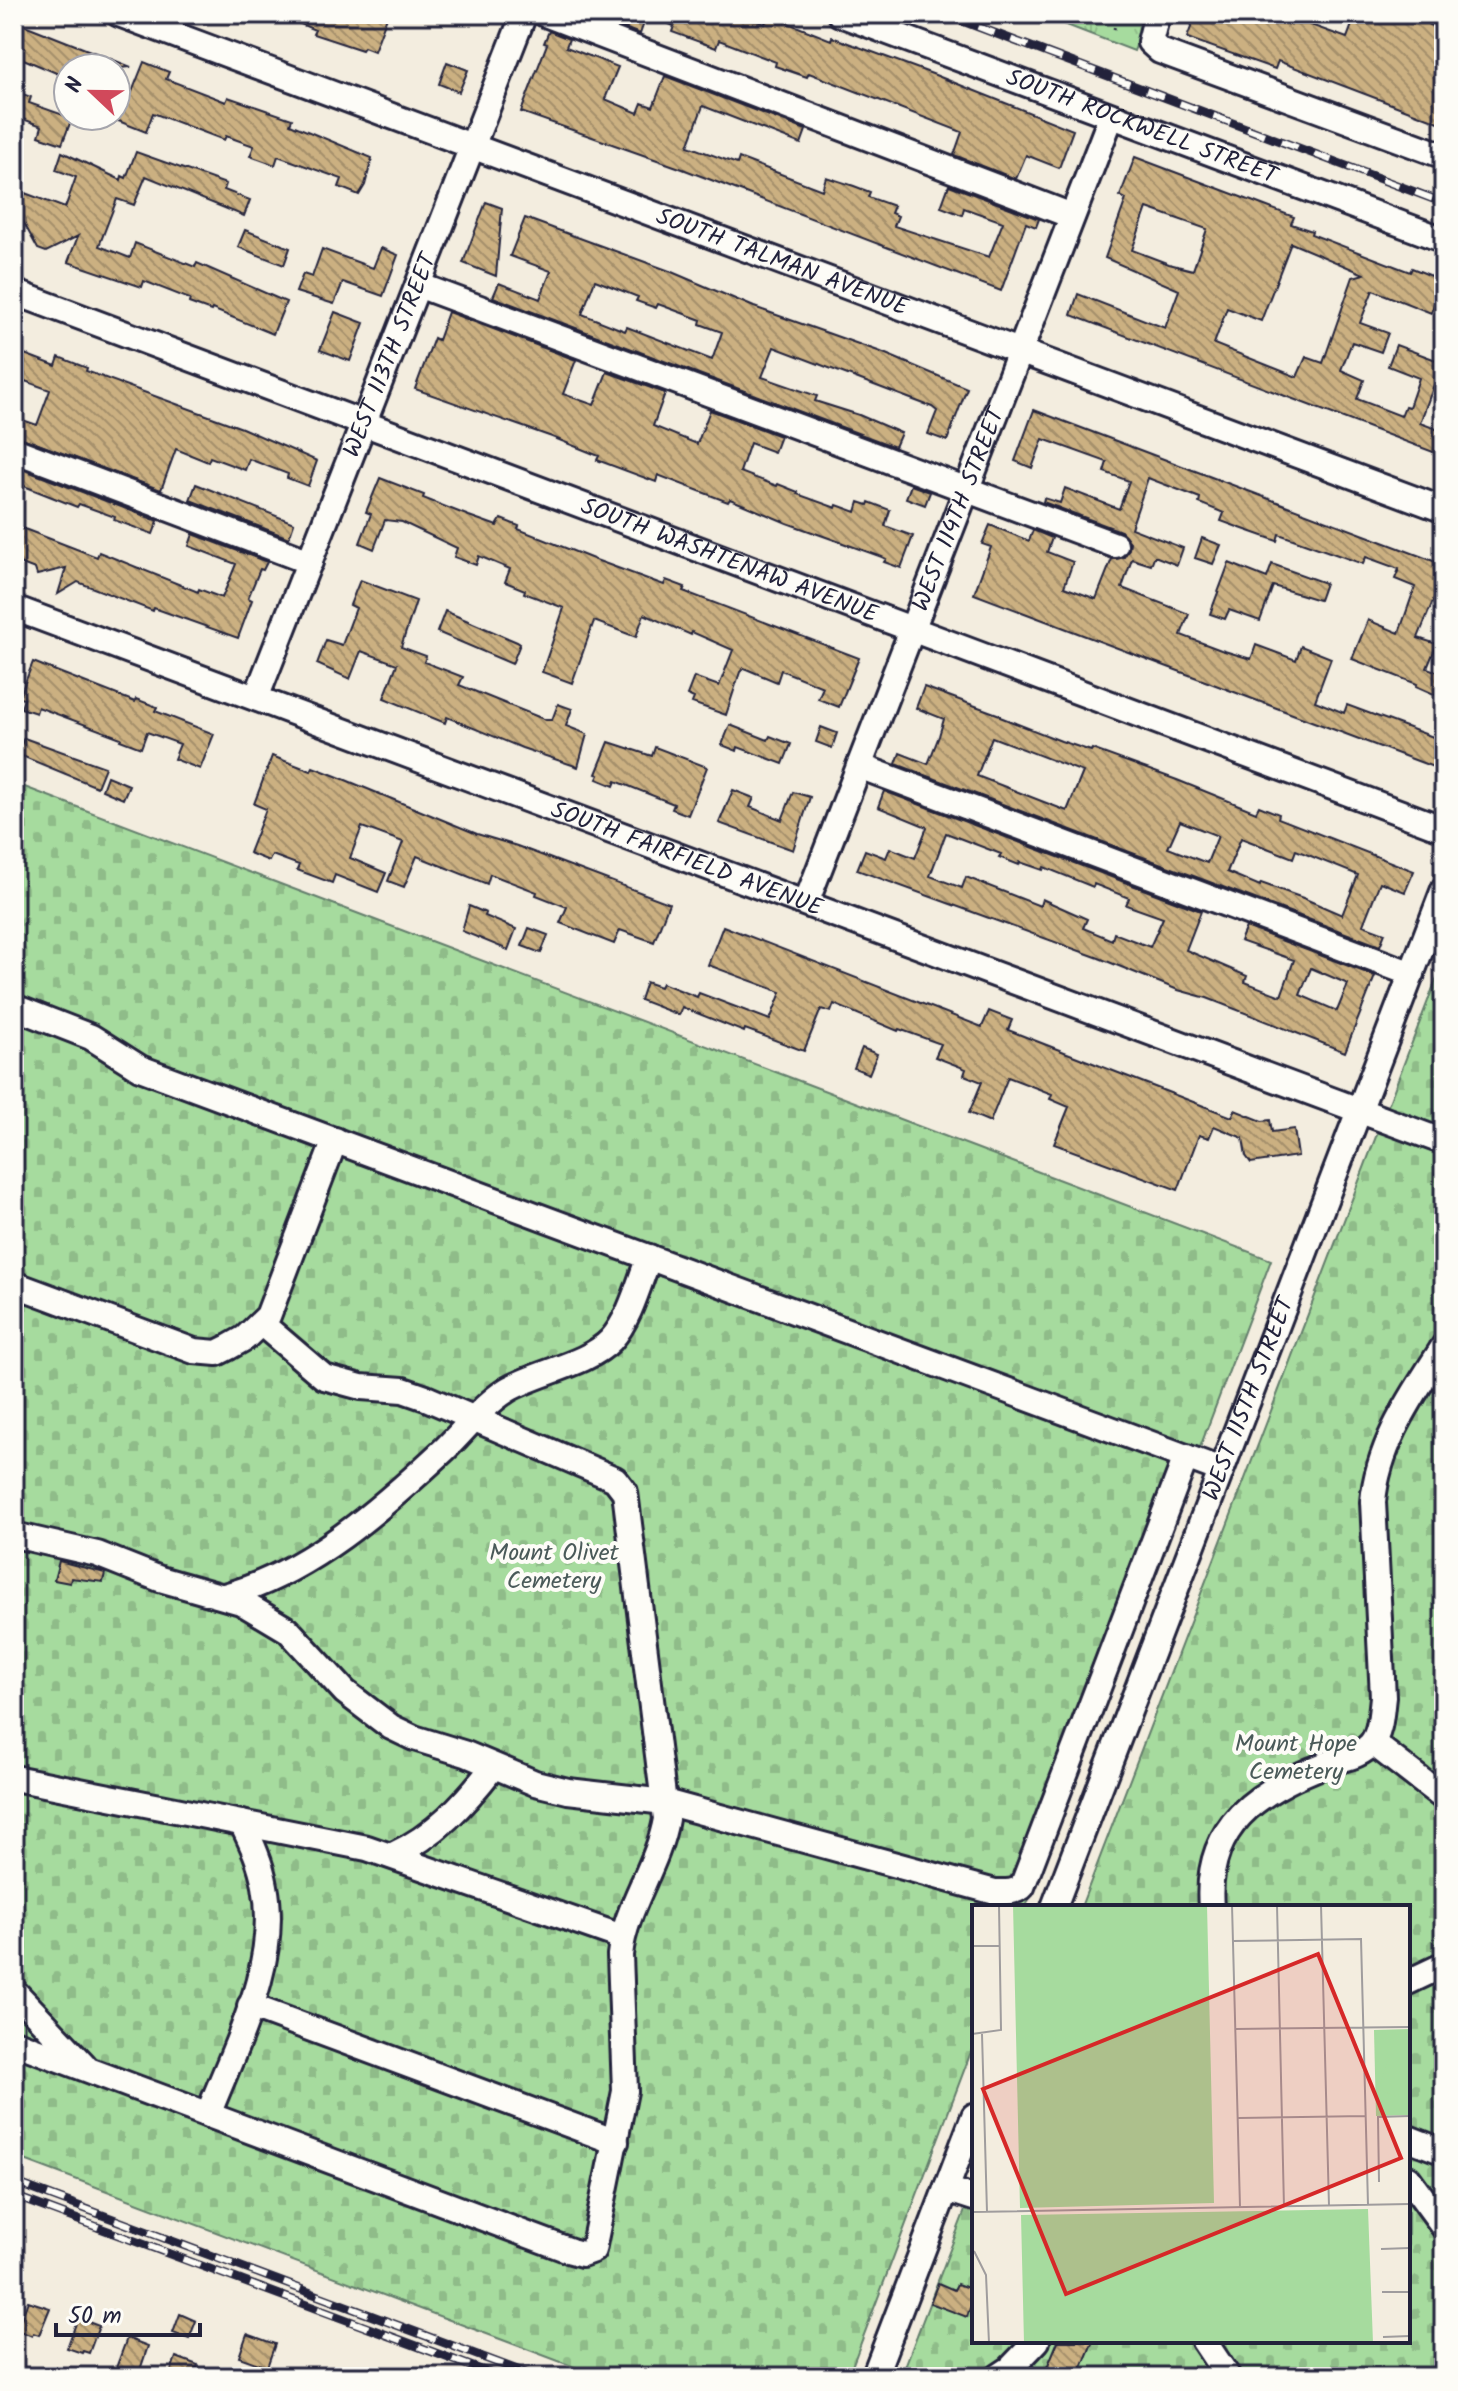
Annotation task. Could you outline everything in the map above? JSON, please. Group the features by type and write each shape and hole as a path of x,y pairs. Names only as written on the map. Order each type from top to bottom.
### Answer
{"street":[{"name":"SOUTH TALMAN AVENUE","path":"119,14 1444,510"},
{"name":"WEST 113TH STREET","path":"256,698 524,14"},
{"path":"545,14 1072,216"},
{"name":"SOUTH ROCKWELL STREET","path":"840,14 1444,240"},
{"path":"1157,14 1150,42 1160,51 1444,156"},
{"name":"WEST 114TH STREET","path":"806,903 1111,117"},
{"path":"418,285 1115,545"},
{"name":"SOUTH WASHTENAW AVENUE","path":"14,292 1444,829"},
{"path":"14,450 310,562"},
{"name":"SOUTH FAIRFIELD AVENUE","path":"14,608 1444,1142"},
{"path":"859,766 1412,974"},
{"name":"WEST 115TH STREET","path":"1055,1905 1444,889"},
{"path":"14,1007 82,1033 140,1068 1221,1470"},
{"path":"14,1284 194,1351 217,1353 245,1338 262,1324 274,1305 335,1140"},
{"path":"224,1596 272,1579 334,1542 444,1449 507,1390 594,1352 611,1340 633,1299 649,1257"},
{"path":"14,2042 582,2254 593,2250 616,2142 626,2073 620,1955 622,1937 663,1834 665,1802 628,1502 622,1484 403,1390 361,1387 324,1377 262,1324"},
{"path":"1211,1905 1212,1862 1238,1817 1258,1798 1283,1783 1326,1764 1360,1754 1373,1743 1381,1721 1383,1697 1376,1591 1375,1480 1381,1457 1405,1409 1444,1346"},
{"path":"14,1535 97,1554 160,1579 241,1602 288,1630 345,1692 391,1727 493,1767 568,1791 665,1802 995,1892 1015,1892 1022,1887 1186,1457"},
{"path":"1373,1743 1444,1798"},
{"path":"393,1855 439,1827 493,1767"},
{"path":"14,1778 393,1855 622,1937"},
{"path":"208,2115 250,2006 266,1954 268,1922 263,1878 258,1857 242,1823"},
{"path":"1410,1981 1444,1965"},
{"path":"14,1991 90,2070"},
{"path":"250,2006 616,2142"},
{"path":"874,2377 972,2121"},
{"path":"1410,2139 1444,2152"},
{"path":"1410,2181 1444,2227"},
{"path":"946,2189 972,2197"},
{"path":"998,2377 1035,2343"},
{"path":"1205,2343 1228,2377"}],"path":[{"path":"1114,29 1118,14"}],"green space":[{"path":"1038,14 1148,14 1134,51"},
{"name":"Mount Olivet Cemetery","path":"14,783 1271,1260 1027,1905 972,1905 972,2049 848,2377 601,2377 14,2156"},
{"name":"Mount Hope Cemetery","path":"1444,959 1444,2377 901,2377 972,2192 972,2343 1410,2343 1410,1905 1082,1905"}],"building":[{"path":"277,14 388,14 374,51 313,34 315,30"},
{"path":"587,14 629,14 645,20 640,34"},
{"path":"646,14 738,14 765,24 768,15 935,75 1073,130 1059,168 1026,155 1016,179 954,155 962,132 809,73 807,77 775,66 776,62 719,40 716,48 672,32 674,26"},
{"path":"1196,14 1280,14 1347,38 1356,14 1433,14 1429,25 1444,30 1444,52 1437,71 1444,74 1444,124 1278,61 1275,69 1187,38"},
{"path":"22,24 93,52 52,52 52,71 14,55 14,45"},
{"path":"549,31 569,39 566,47 618,67 605,99 638,113 642,103 653,107 665,76 806,130 801,144 703,106 688,146 737,164 739,158 822,190 826,177 854,186 870,192 868,197 894,206 891,213 898,216 894,226 989,257 1003,222 964,208 962,215 941,207 949,185 1039,219 1036,227 1026,223 1001,291 680,168 521,112"},
{"path":"144,62 169,72 166,79 226,102 228,97 292,119 290,124 372,158 359,195 339,187 342,179 278,156 275,165 250,156 254,146 226,136 224,140 153,113 146,132 132,126 132,92"},
{"path":"447,62 468,70 459,92 439,84"},
{"path":"14,91 31,97 29,103 52,111 52,132 67,132 62,144 39,136 42,126 23,119 14,139"},
{"path":"62,152 121,180 122,176 126,178 136,152 226,184 224,190 250,200 244,216 146,176 134,205 117,199 99,246 130,258 135,243 195,267 197,263 286,302 273,334 189,303 190,299 144,281 142,287 68,262 78,236 46,252 38,249 14,205 14,189 65,208 76,177 56,170"},
{"path":"1135,157 1294,217 1291,224 1312,231 1311,234 1410,272 1412,268 1444,281 1444,302 1436,299 1431,313 1373,290 1360,323 1388,333 1381,352 1352,342 1341,370 1364,380 1357,399 1401,416 1405,406 1409,407 1419,378 1388,366 1396,345 1444,363 1444,388 1434,385 1420,423 1444,432 1441,455 1071,315 1078,294 1165,328 1179,290 1105,258 1126,199 1120,196","holes":["1147,208 1207,229 1193,270 1132,250","1291,243 1364,274 1353,277 1323,363 1306,357 1297,377 1214,344 1227,308 1261,321"]},
{"path":"486,202 502,208 496,276 463,263"},
{"path":"525,218 667,270 754,307 881,352 967,388 947,441 928,434 937,411 932,407 774,347 762,377 817,396 815,401 901,433 895,447 493,297 499,283 540,299 551,271 510,256","holes":["595,280 638,297 636,301 656,308 658,304 701,320 700,324 722,332 712,360 627,327 625,331 582,314"]},
{"path":"245,230 290,248 284,265 238,247"},
{"path":"381,248 398,255 383,296 343,282 334,304 296,292 303,274 312,277 322,249 373,268"},
{"path":"335,312 364,323 350,361 320,350"},
{"path":"448,312 576,360 563,394 594,405 607,372 665,393 653,426 697,444 710,410 780,436 774,452 750,443 740,472 836,508 837,505 856,512 859,502 868,505 869,502 890,510 885,526 913,536 901,568 884,562 886,559 882,557 730,499 728,502 658,475 656,482 597,460 599,456 552,437 415,389 434,338 438,340"},
{"path":"14,350 56,366 59,357 87,368 86,371 242,428 317,461 308,486 287,478 288,474 249,459 245,470 210,457 208,462 176,449 161,490 14,435 14,417 37,425 50,390 14,377"},
{"path":"1034,410 1444,565 1444,594 1437,591 1418,638 1437,644 1427,668 1444,674 1436,695 1417,684 1352,659 1368,620 1399,633 1415,587 1395,579 1399,569 1366,557 1363,564 1279,534 1277,541 1243,529 1221,521 1224,513 1199,503 1200,498 1148,478 1131,528 1183,548 1177,565 1157,557 1151,565 1132,559 1122,588 1189,614 1181,635 1221,650 1251,659 1256,645 1296,660 1301,646 1331,658 1315,701 1344,713 1347,705 1444,741 1444,771 974,594 991,547 982,544 990,525 1029,541 1033,530 1052,538 1047,552 1073,562 1064,587 1096,599 1112,559 1124,557 1129,549 1130,542 1121,531 1043,502 1044,498 1060,503 1065,488 1119,509 1129,481 1104,472 1107,462 1043,439 1032,468 1015,461"},
{"path":"14,466 158,521 153,534 114,520 115,517 79,504 77,507 14,482"},
{"path":"380,478 469,516 497,526 501,519 593,559 664,585 666,580 685,587 683,591 859,658 839,707 818,699 823,687 781,670 777,682 744,668 726,715 692,703 694,698 687,695 694,677 719,686 733,650 644,614 636,637 594,621 572,683 542,672 564,608 524,593 525,590 505,582 510,569 479,556 476,565 454,557 457,548 402,522 385,520 374,549 360,543 371,514 366,512"},
{"path":"196,484 294,523 289,538 190,500"},
{"path":"911,485 930,492 925,505 906,498"},
{"path":"14,525 97,557 99,552 198,592 199,589 222,598 236,564 189,546 193,534 267,562 263,570 260,569 248,598 252,600 238,638 154,608 153,611 78,582 58,594 66,568 37,575 35,569 14,561"},
{"path":"1202,538 1221,545 1213,564 1195,558"},
{"path":"1229,563 1267,578 1272,564 1325,583 1319,600 1273,586 1260,621 1229,610 1225,619 1210,614"},
{"path":"360,580 416,601 401,647 426,656 424,662 463,677 459,685 546,720 552,720 558,704 572,709 566,726 587,734 578,767 447,717 445,723 384,698 397,664 361,651 350,679 317,664 326,640 342,645 356,608 350,605"},
{"path":"445,611 520,644 512,664 437,632"},
{"path":"33,662 135,702 136,699 157,707 155,711 214,734 200,769 174,759 180,744 147,732 141,748 38,707 36,713 21,708 24,699 19,698"},
{"path":"924,687 1256,812 1259,806 1279,814 1278,818 1414,871 1405,892 1380,882 1363,925 1385,933 1380,946 896,764 900,753 928,764 939,736 944,719 916,708","holes":["992,737 1083,772 1067,811 977,776","1180,821 1218,836 1207,863 1168,848","1241,838 1293,858 1296,850 1358,875 1342,915 1227,872"]},
{"path":"730,725 768,740 770,736 791,744 783,764 738,747 737,751 722,745"},
{"path":"821,727 837,733 832,748 816,742"},
{"path":"24,738 105,767 97,787 17,754"},
{"path":"609,742 652,756 655,747 707,767 688,815 672,809 674,804 616,781 614,786 597,779 599,775 596,774"},
{"path":"272,756 311,771 313,767 477,834 669,903 654,942 620,930 614,944 560,923 567,907 536,895 537,892 490,874 487,884 417,856 404,887 388,881 403,842 362,827 350,858 386,873 378,892 335,875 332,883 297,870 299,865 272,855 269,861 249,853 266,809 254,804"},
{"path":"107,776 129,785 123,799 102,790"},
{"path":"733,790 754,798 750,807 782,820 793,792 810,797 793,850 719,823"},
{"path":"884,791 1201,911 1186,950 1247,976 1245,982 1281,996 1294,960 1240,941 1246,927 1375,976 1345,1052 857,870 865,850 886,858 890,848 915,858 927,827 878,807","holes":["946,833 1001,854 999,857 1019,865 1020,862 1043,870 1044,867 1129,898 1126,905 1163,918 1150,947 1114,933 1112,940 1083,928 1087,919 1042,899 1040,906 966,877 962,888 930,876","1311,968 1348,984 1337,1011 1300,995"]},
{"path":"469,906 516,929 508,950 462,931"},
{"path":"723,926 982,1027 989,1011 1012,1020 1008,1030 1152,1086 1232,1117 1235,1110 1262,1121 1270,1120 1272,1132 1294,1129 1298,1156 1251,1163 1246,1156 1243,1138 1214,1126 1209,1138 1199,1135 1178,1190 1054,1144 1069,1107 1050,1099 1052,1094 1008,1077 990,1122 969,1113 982,1082 964,1075 966,1069 935,1057 941,1044 898,1031 834,1004 831,1012 821,1009 804,1051 745,1029 744,1032 682,1007 679,1015 640,1000 646,982 660,987 662,983 697,997 699,993 770,1020 781,992 708,965"},
{"path":"529,928 548,935 541,953 522,946"},
{"path":"862,1048 877,1054 869,1074 854,1068"},
{"path":"59,1561 105,1573 103,1582 71,1578 70,1583 54,1580"},
{"path":"938,2283 954,2290 957,2284 972,2289 972,2308 967,2317 930,2303"},
{"path":"28,2301 50,2308 39,2335 33,2333 32,2336 17,2330"},
{"path":"180,2314 196,2321 189,2339 173,2333"},
{"path":"78,2318 99,2326 89,2353 67,2348"},
{"path":"247,2334 275,2344 267,2367 239,2357"},
{"path":"127,2338 148,2346 139,2373 133,2371 131,2374 116,2368"},
{"path":"1057,2343 1092,2343 1078,2377 1043,2377"},
{"path":"176,2357 198,2365 193,2377 169,2377"}],"railway":[{"path":"944,14 1444,203"},
{"path":"14,2182 536,2377"},
{"path":"14,2196 500,2377"}]}
